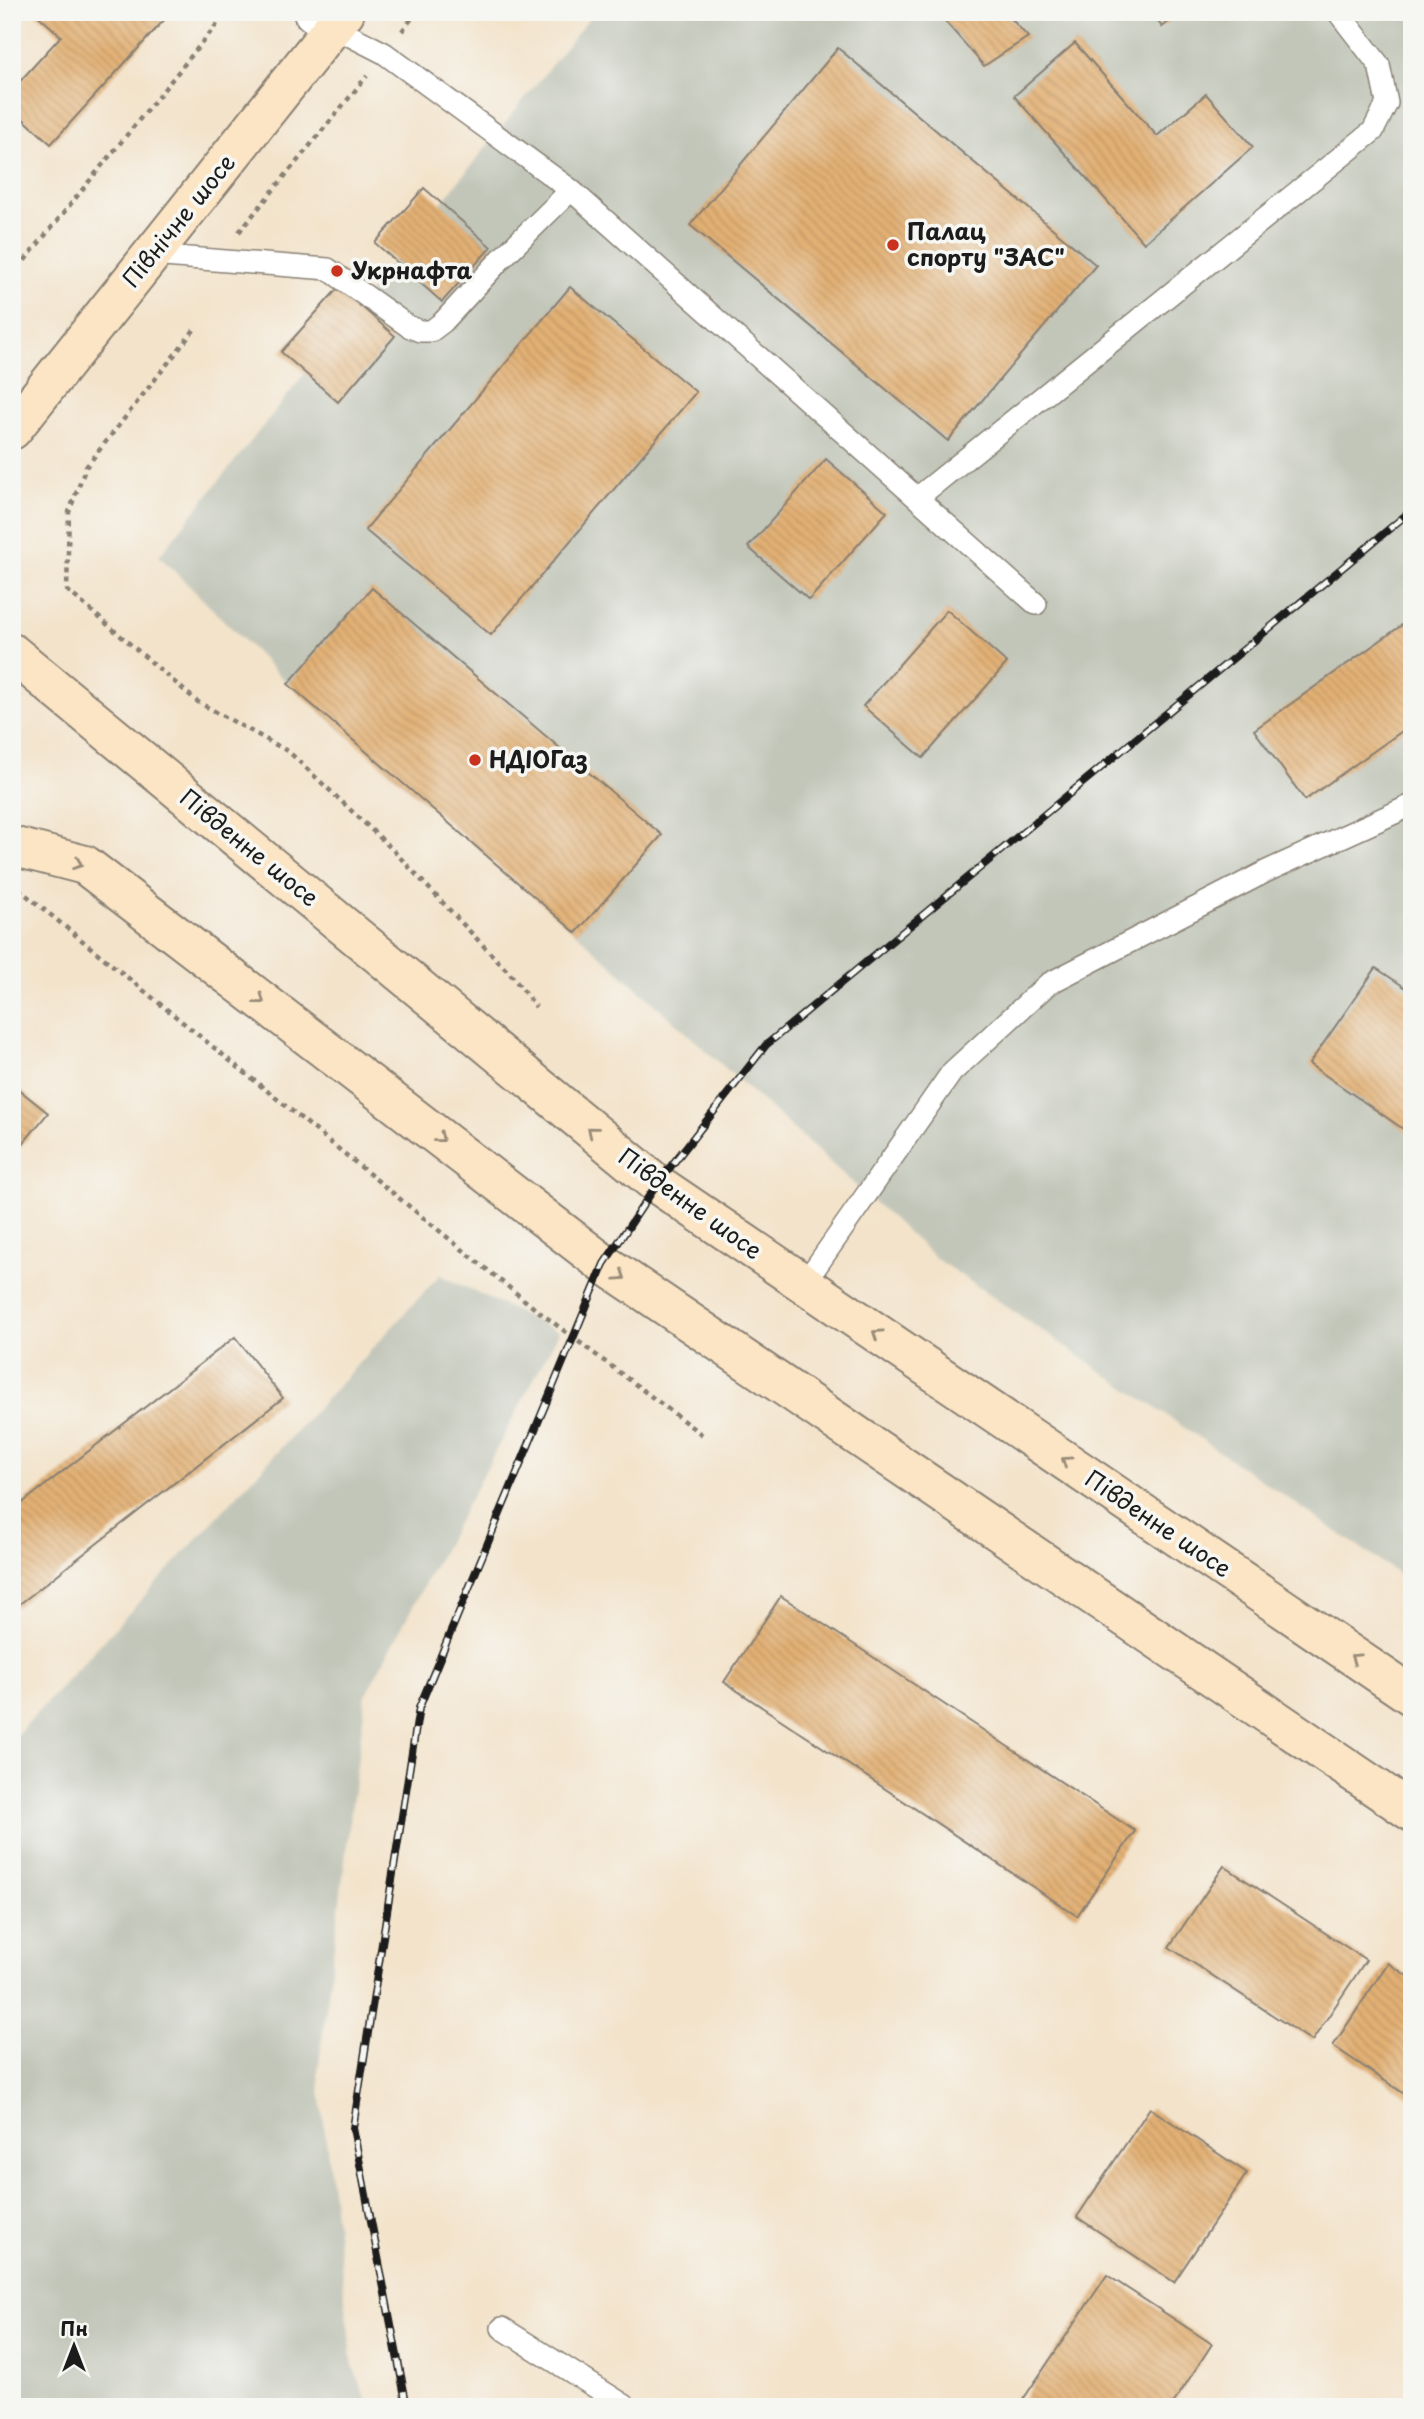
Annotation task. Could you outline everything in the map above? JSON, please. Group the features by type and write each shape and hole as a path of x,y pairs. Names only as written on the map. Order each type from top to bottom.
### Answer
{"main road":[{"name":"Північне шосе","path":"13,431 151,255 330,17"},
{"name":"Південне шосе","path":"12,653 657,1184 1412,1696"},
{"path":"12,846 85,865 604,1264 1412,1812"}],"lane":[{"path":"917,498 1373,131 1387,103 1379,65 1338,12"},
{"path":"330,17 384,53 571,190 1037,604"},
{"path":"151,255 328,270 408,326 420,331 431,331 443,322 501,259 571,190"},
{"path":"804,1284 952,1072 1048,984 1267,871 1412,805"},
{"path":"502,2328 627,2407"}],"path":[{"path":"12,276 227,12"},
{"path":"230,242 360,86"},
{"path":"194,330 86,467 69,512 67,590 198,702 289,752 391,848 512,976 536,1007"},
{"path":"12,899 20,890 538,1311 705,1437"}],"shaded area":[{"path":"594,12 1412,12 1412,1583 937,1259 576,933 288,684 159,556"},
{"path":"440,1275 559,1332 366,1694 318,2073 353,2366 369,2407 12,2407 12,1740"}],"building":[{"path":"34,12 157,12 165,19 51,144 12,109 12,90 61,36"},
{"path":"937,12 1005,12 1028,37 984,66"},
{"path":"1151,12 1182,12 1162,27"},
{"path":"1075,43 1157,136 1206,94 1253,147 1144,243 1014,96"},
{"name":"Палац спорту \"ЗАС\"","path":"838,48 1096,265 948,441 690,225"},
{"path":"424,188 491,247 442,302 375,243"},
{"path":"339,287 395,336 338,402 281,352"},
{"path":"570,287 696,392 491,635 365,530"},
{"path":"826,459 887,512 809,600 748,547"},
{"name":"НДІОГаз","path":"372,588 662,835 576,933 288,684"},
{"path":"947,610 1007,663 923,758 863,706"},
{"path":"1412,618 1412,724 1305,800 1254,730"},
{"path":"1376,968 1412,992 1412,1135 1309,1064"},
{"path":"12,1084 48,1113 12,1157"},
{"path":"235,1337 283,1398 12,1610 12,1511"},
{"path":"781,1596 1135,1831 1077,1916 724,1682"},
{"path":"1224,1866 1366,1960 1312,2041 1169,1947"},
{"path":"1388,1963 1412,1979 1412,2099 1333,2046"},
{"path":"1150,2108 1247,2173 1174,2282 1077,2217"},
{"path":"1107,2275 1212,2344 1171,2407 1018,2407"}],"railway":[{"path":"407,2407 353,2128 419,1708 604,1264 657,1184 766,1045 1412,510"}],"place":[{"name":"Палац спорту \"ЗАС\"","path":"893,245"},
{"name":"Укрнафта","path":"337,271"},
{"name":"НДІОГаз","path":"475,760"}]}
